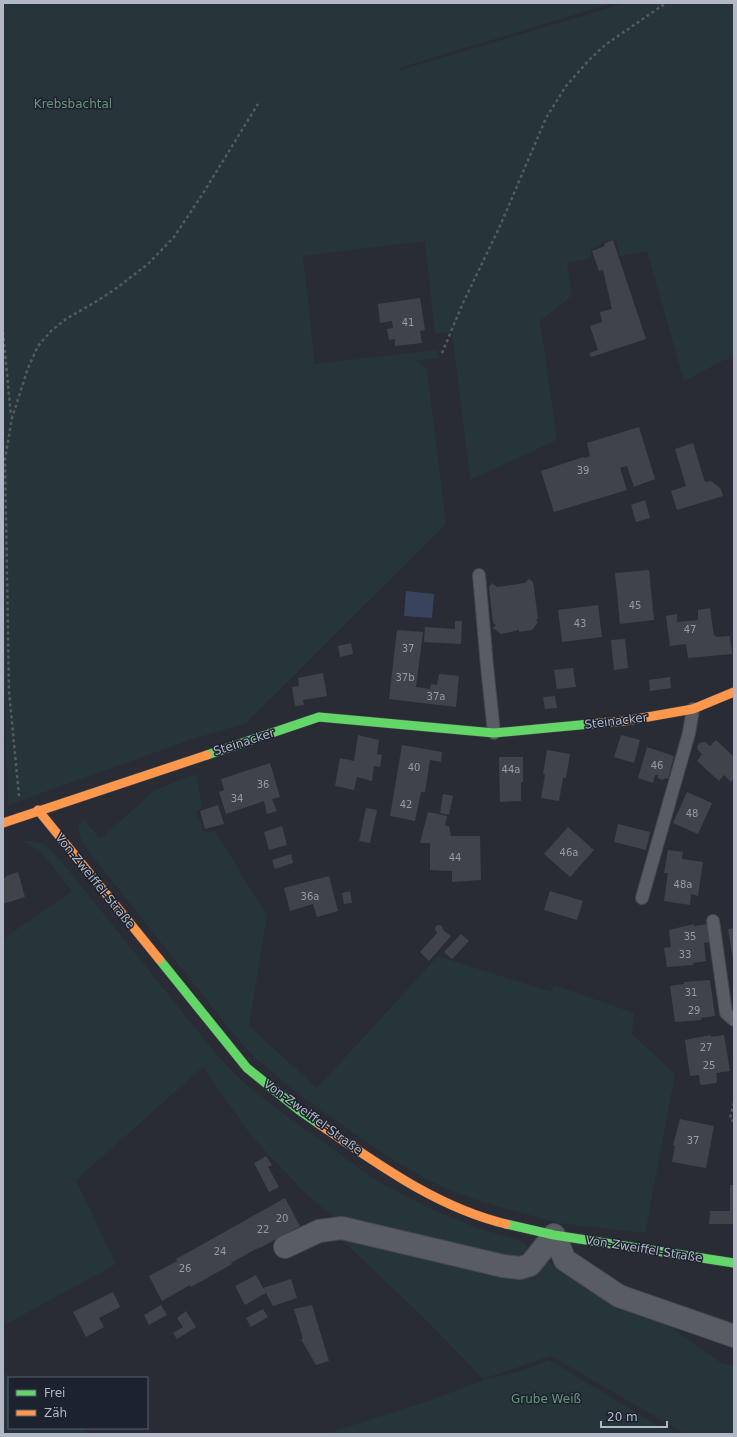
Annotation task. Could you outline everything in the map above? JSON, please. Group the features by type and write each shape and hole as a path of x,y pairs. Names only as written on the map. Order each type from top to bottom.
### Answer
{"street":[{"name":"Steinacker","path":"3,823 319,717 494,733 625,721 694,709 734,692"},
{"name":"Von-Zweiffel-Straße","path":"38,810 247,1068 299,1110 389,1172 453,1206 496,1221 554,1235 734,1263"},
{"path":"286,1247 320,1231 342,1228 503,1266 520,1268 530,1265 554,1235 565,1260 619,1296 734,1336"}],"lane":[{"path":"479,575 494,733"},
{"path":"642,898 689,733 694,709"},
{"path":"713,922 726,1013 734,1020"}],"path":[{"path":"442,353 463,303 500,226 535,141 546,118 566,86 605,44 666,3"},
{"path":"21,816 9,691 4,459 12,418 28,368 38,346 51,331 66,319 97,302 148,264 174,237 202,195 258,104"},
{"path":"3,332 12,418"},
{"path":"734,1103 730,1118 734,1122"}],"green space":[{"name":"Krebsbachtal","path":"3,3 613,3 399,68 400,70 626,3 734,3 734,359 724,360 684,381 647,251 620,256 616,239 604,242 591,250 591,258 567,263 572,296 540,321 557,440 470,480 452,332 435,334 425,241 303,256 315,364 437,350 438,358 416,361 427,369 446,524 246,723 193,739 8,805 3,674"},
{"path":"196,774 202,808 196,811 204,832 215,831 267,916 249,1026 317,1088 438,956 551,992 554,985 634,1013 632,1034 675,1074 645,1233 558,1223 482,1202 450,1190 428,1180 391,1159 302,1097 255,1058 236,1037 93,857 82,842 78,827 83,818 100,839 155,790"},
{"path":"22,841 42,843 57,856 216,1054 242,1081 281,1112 380,1183 438,1212 475,1227 524,1242 528,1248 527,1255 511,1262 334,1217 304,1192 252,1137 203,1067 76,1180 116,1264 3,1326 3,939 72,891 56,870 37,850"},
{"path":"342,1236 540,1268 548,1261 667,1325 721,1363 734,1366 734,1434 685,1434 551,1356 483,1379 427,1321 344,1242"},
{"name":"Grube Weiß","path":"549,1360 655,1424 676,1434 325,1434 428,1401 487,1379 522,1371"},
{"path":"3,1373 11,1377 8,1377 8,1429 83,1429 92,1434 3,1434"}],"water":[{"path":"406,591 434,594 432,618 404,616"}],"building":[{"path":"613,240 646,339 591,357 589,353 598,350 590,326 602,322 600,312 612,309 603,270 599,271 592,251 605,246 604,244"},
{"path":"420,298 425,330 420,331 422,343 395,346 395,339 389,340 387,329 393,328 392,321 380,323 378,304"},
{"path":"639,427 655,479 634,487 627,466 620,468 627,490 554,512 541,471 590,456 587,443"},
{"path":"693,443 705,482 711,481 721,489 723,496 677,510 671,491 686,486 675,449"},
{"path":"645,500 650,518 636,522 631,505"},
{"path":"649,570 654,620 620,624 615,573"},
{"path":"529,579 533,582 538,618 536,620 538,622 532,630 519,632 519,630 501,634 493,628 496,625 493,623 489,587 492,583 497,587 525,583"},
{"path":"598,605 602,637 562,642 558,610"},
{"path":"710,608 714,636 730,636 732,654 688,658 686,644 670,646 666,616 677,614 677,622 698,620 698,610"},
{"path":"455,621 462,621 461,644 424,642 425,627 455,629"},
{"path":"397,630 423,632 416,687 430,689 431,684 437,685 439,674 459,676 456,707 389,699"},
{"path":"625,639 628,668 614,670 611,640"},
{"path":"351,643 353,654 340,657 338,646"},
{"path":"573,668 576,687 557,689 554,670"},
{"path":"323,673 327,696 303,700 304,705 295,706 292,687 299,686 298,678"},
{"path":"670,677 671,688 650,691 649,680"},
{"path":"555,696 557,708 545,709 543,697"},
{"path":"358,735 379,740 377,754 382,755 380,767 374,766 372,781 357,777 354,790 335,786 340,758 354,761"},
{"path":"621,735 640,740 634,763 614,757"},
{"path":"716,740 734,757 734,778 731,782 724,775 719,781 697,761 702,754 698,750 697,746 700,743 705,742 710,746"},
{"path":"402,745 442,752 441,762 430,760 425,792 421,792 415,821 390,816"},
{"path":"647,747 674,756 668,779 665,778 663,780 658,778 658,775 655,775 653,783 638,778"},
{"path":"547,750 570,754 566,778 563,778 559,801 541,798"},
{"path":"499,757 523,757 521,801 500,802"},
{"path":"270,763 280,797 272,799 277,811 267,814 264,801 226,814 219,792 224,790 221,779"},
{"path":"687,792 712,803 698,834 673,823"},
{"path":"443,794 453,796 449,815 440,813"},
{"path":"218,805 224,824 205,829 200,811"},
{"path":"366,808 377,810 370,843 359,841"},
{"path":"428,812 447,816 445,826 449,826 451,836 480,836 481,880 452,882 452,871 430,870 430,843 420,843"},
{"path":"618,824 650,832 646,850 614,842"},
{"path":"282,826 287,845 269,850 264,832"},
{"path":"568,827 594,850 570,877 544,854"},
{"path":"668,850 683,852 682,859 703,862 698,896 691,894 690,905 664,901 668,873 664,873"},
{"path":"291,854 293,863 275,869 272,860"},
{"path":"18,872 25,897 3,904 3,878"},
{"path":"329,876 338,911 317,917 313,904 290,911 284,888"},
{"path":"350,891 352,903 344,904 342,893"},
{"path":"550,891 583,901 577,920 544,910"},
{"path":"694,924 694,926 708,924 711,942 704,943 706,961 693,963 693,965 667,967 664,948 671,947 669,930"},
{"path":"436,926 442,926 443,930 451,936 429,961 420,952 437,933 435,929"},
{"path":"734,928 734,960 733,960 728,929"},
{"path":"461,934 469,941 452,959 444,952"},
{"path":"710,980 715,1016 701,1018 701,1020 675,1022 670,986 684,984 684,982"},
{"path":"711,1035 711,1037 724,1035 730,1071 716,1073 716,1083 703,1085 700,1084 699,1075 690,1076 685,1040"},
{"path":"680,1119 714,1126 706,1168 672,1162 675,1146 673,1145"},
{"path":"266,1156 272,1165 268,1167 279,1187 269,1192 254,1163"},
{"path":"730,1185 734,1185 734,1224 709,1224 710,1211 730,1211"},
{"path":"285,1198 300,1226 245,1255 191,1287 190,1285 162,1301 149,1276 177,1261 176,1259"},
{"path":"256,1275 263,1288 291,1279 297,1298 273,1306 266,1293 245,1305 235,1286"},
{"path":"113,1292 120,1307 99,1318 104,1327 86,1337 73,1312"},
{"path":"161,1305 167,1315 149,1325 144,1315"},
{"path":"312,1305 329,1361 316,1365 301,1339 303,1339 294,1309"},
{"path":"263,1309 268,1317 251,1327 246,1318"},
{"path":"186,1311 196,1327 177,1339 173,1333 183,1327 177,1318"}],"traffic: fast":[{"path":"207,755 319,717 494,733 590,724"},
{"path":"159,959 247,1068 299,1110 319,1124"},
{"path":"506,1224 554,1235 734,1263"}],"traffic: slow":[{"path":"590,724 625,721 693,709 734,692"},
{"path":"3,823 207,755"},
{"path":"38,810 159,959"},
{"path":"319,1124 408,1183 456,1207 506,1224"}]}
